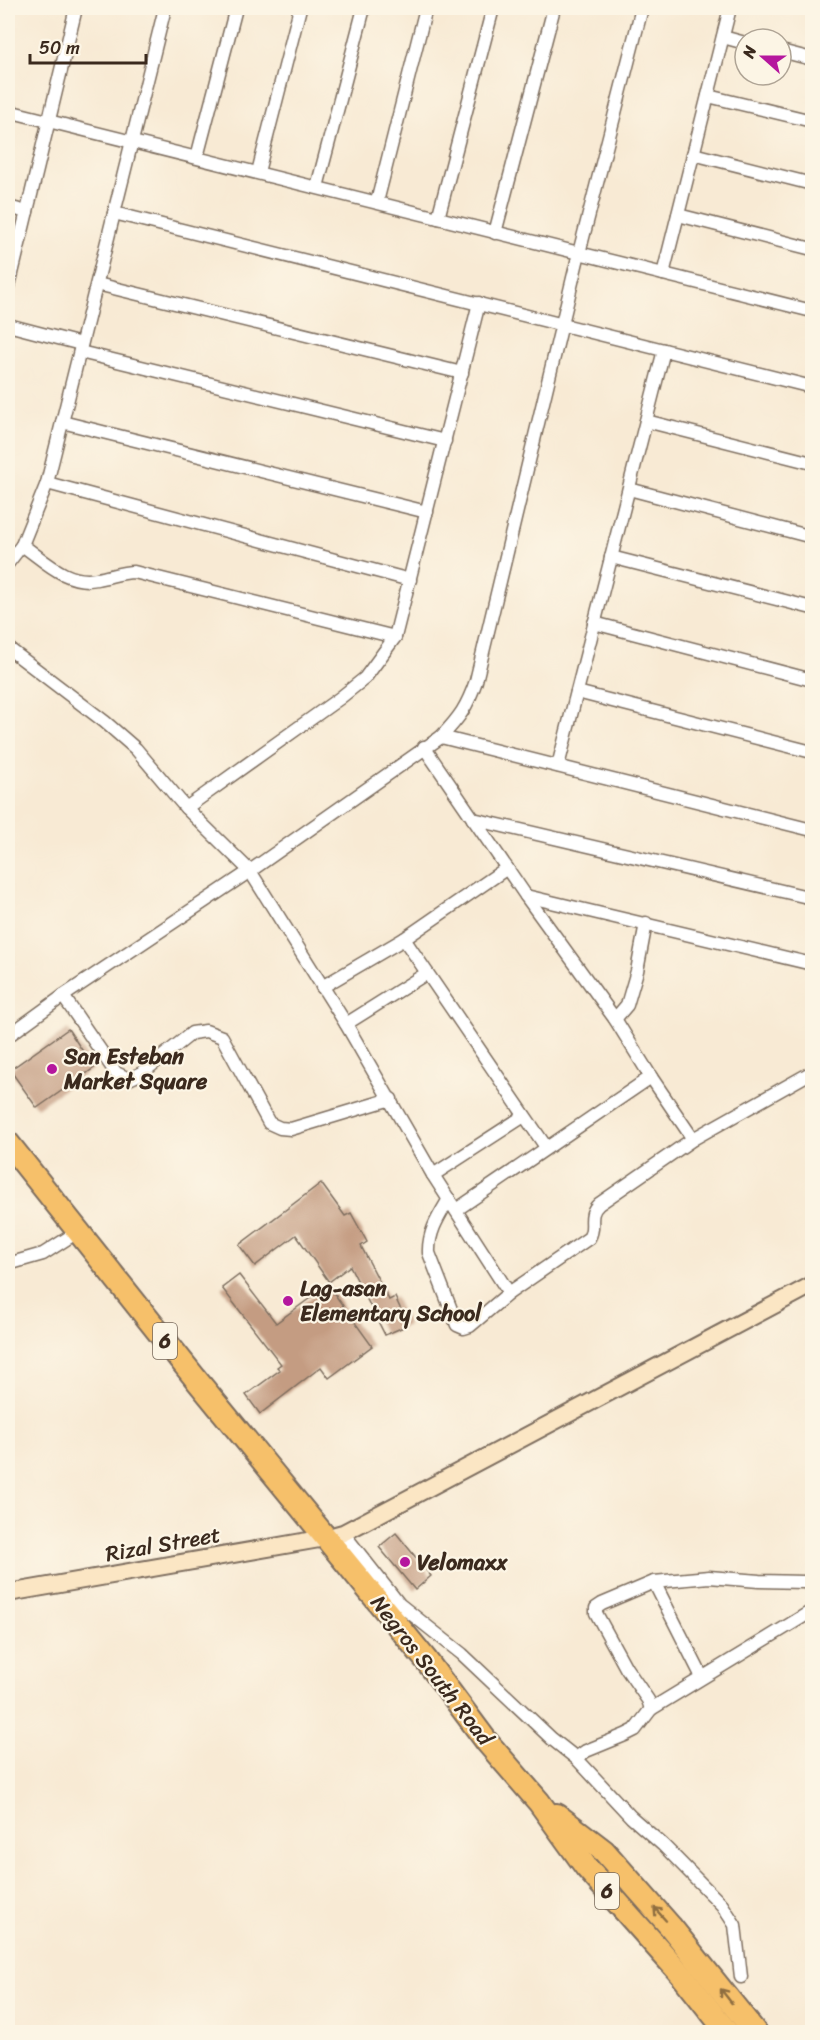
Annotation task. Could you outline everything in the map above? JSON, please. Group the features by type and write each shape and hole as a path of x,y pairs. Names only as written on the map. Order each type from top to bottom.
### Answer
{"highway":[{"name":"6","path":"8,1143 74,1233 195,1378 334,1536"},
{"name":"Negros South Road","path":"334,1536 487,1742 539,1802 586,1867 755,2032"},
{"name":"Negros South Road","path":"689,1967 727,2032"}],"street":[{"path":"8,290 76,8"},
{"path":"8,563 22,545 47,483 165,8"},
{"path":"197,157 236,8"},
{"path":"258,172 300,8"},
{"path":"317,188 363,8"},
{"path":"377,202 426,8"},
{"path":"438,218 493,8"},
{"path":"495,233 554,8"},
{"path":"8,1036 441,737 469,703 579,253 642,8"},
{"path":"663,274 730,8"},
{"path":"723,37 733,40"},
{"path":"793,54 813,59"},
{"path":"708,96 813,121"},
{"path":"8,111 813,311"},
{"path":"693,154 813,184"},
{"path":"8,207 27,212"},
{"path":"114,213 813,387"},
{"path":"678,215 813,249"},
{"path":"97,284 462,373"},
{"path":"186,808 365,678 395,637 479,303"},
{"path":"8,325 81,348 445,441"},
{"path":"558,766 664,350"},
{"path":"646,421 813,463"},
{"path":"62,422 426,512"},
{"path":"47,483 410,580"},
{"path":"629,489 813,537"},
{"path":"22,545 71,578 95,580 122,572 134,572 395,637"},
{"path":"611,557 813,608"},
{"path":"594,623 813,680"},
{"path":"8,648 105,722 136,749 186,808 249,871 391,1099 433,1175 509,1293"},
{"path":"577,692 813,752"},
{"path":"441,737 813,830"},
{"path":"424,747 526,896 615,1019 693,1139"},
{"path":"473,819 813,898"},
{"path":"322,987 404,939 507,868"},
{"path":"526,896 813,964"},
{"path":"615,1019 627,1005 637,971 646,923"},
{"path":"404,939 546,1147"},
{"path":"345,1024 427,973"},
{"path":"63,996 116,1072 129,1079 142,1073 192,1033 206,1031 222,1037 269,1123 280,1128 291,1130 391,1099"},
{"path":"651,1077 546,1147 453,1204 435,1223 428,1242 429,1253 457,1325 464,1328 470,1326 509,1293 589,1238 592,1234 593,1209 599,1204 693,1139 813,1072"},
{"path":"433,1175 524,1116"},
{"path":"8,1264 30,1259 55,1247 74,1233"},
{"name":"Rizal Street","path":"8,1593 334,1536 813,1285"},
{"path":"334,1536 399,1604 462,1654 552,1739 576,1758 631,1817 722,1905 735,1925 741,1977"},
{"path":"651,1709 648,1700 626,1668 596,1613 596,1608 654,1582 709,1577 804,1582 813,1585"},
{"path":"654,1582 702,1677"},
{"path":"576,1758 586,1751 635,1730 651,1709 813,1611"}],"building":[{"name":"San Esteban Market Square","path":"68,1029 94,1068 37,1108 10,1070"},
{"path":"321,1183 345,1216 351,1213 367,1242 361,1246 389,1300 395,1297 408,1325 385,1335 350,1266 329,1282 296,1235 255,1266 239,1245"},
{"path":"239,1275 276,1323 328,1285 372,1346 329,1378 321,1367 260,1414 246,1395 280,1370 277,1367 281,1364 222,1288"},
{"name":"Velomaxx","path":"396,1533 431,1576 415,1590 379,1547"}],"place":[{"name":"San Esteban Market Square","path":"52,1069"},
{"name":"Lag-asan Elementary School","path":"288,1301"},
{"name":"Velomaxx","path":"405,1562"}]}
